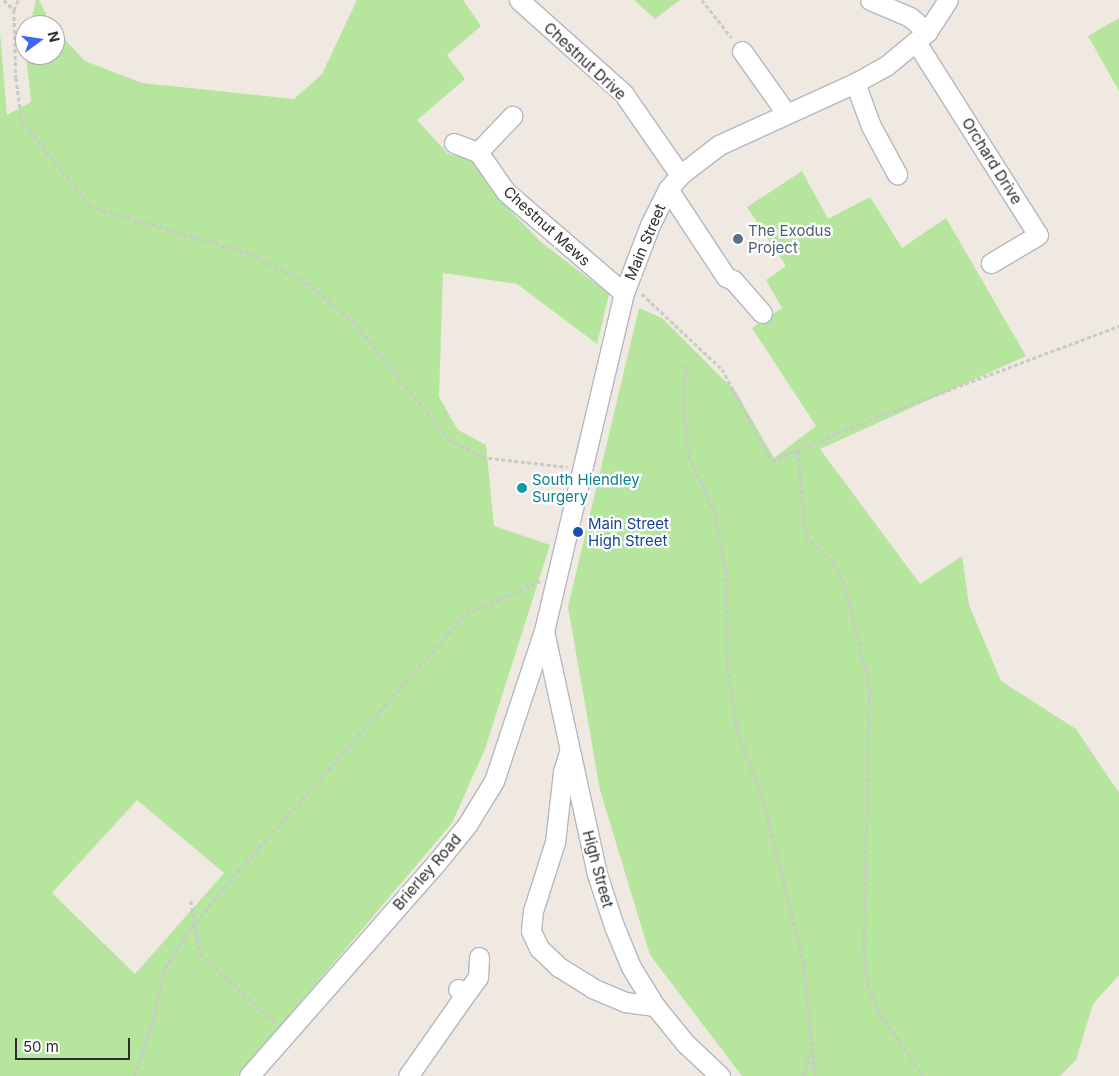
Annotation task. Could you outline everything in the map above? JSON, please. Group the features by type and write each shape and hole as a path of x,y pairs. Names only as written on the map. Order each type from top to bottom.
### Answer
{"street":[{"name":"Chestnut Drive","path":"519,0 623,93 726,277 733,280 762,313"},
{"path":"870,0 910,17 922,37"},
{"name":"Main Street","path":"544,631 626,287 650,225 674,182 719,145 855,83 886,66 922,37 948,0"},
{"name":"Orchard Drive","path":"922,37 1038,235 991,263"},
{"path":"742,51 786,113"},
{"path":"855,83 871,126 897,174"},
{"path":"454,143 478,152 512,116"},
{"name":"Chestnut Mews","path":"478,152 506,192 626,287"},
{"name":"High Street","path":"544,631 597,874 611,917 631,967 655,1006 685,1043 720,1076"},
{"name":"Brierley Road","path":"249,1076 467,825 494,781 544,631"},
{"path":"570,746 563,772 555,842 530,931 539,948 559,967 592,988 625,1002 655,1006"},
{"path":"408,1076 462,992 478,977 479,957"}],"path":[{"path":"4,0 14,10"},
{"path":"18,0 14,10 16,78 22,121 90,206 251,254 307,283 353,321 449,439 482,457 583,469"},
{"path":"702,0 742,51"},
{"path":"626,287 722,369 772,461 874,418 1119,326"},
{"path":"686,365 684,410 689,456 715,512 726,570 727,661 737,730 764,802 804,964 815,1076"},
{"path":"798,451 806,536 834,562 845,586 870,687 864,950 868,984 878,1010 923,1076"},
{"path":"134,1076 153,1019 164,968 195,924 466,614 533,583 558,576"},
{"path":"191,901 200,954 287,1032"},
{"path":"803,1076 811,1049"}],"green space":[{"path":"36,0 39,0 46,15 32,15"},
{"path":"357,0 463,0 481,26 447,55 465,79 417,120 448,154 469,158 499,199 541,242 609,294 597,344 517,284 443,273 439,397 458,430 486,445 494,526 550,545 485,749 452,823 238,1076 0,1076 0,33 7,115 31,102 27,65 65,65 65,40 85,61 142,83 294,99 322,74","holes":["137,800 224,873 135,974 52,893"]},
{"path":"634,0 680,0 655,19"},
{"path":"1119,18 1119,91 1088,36"},
{"path":"802,171 828,219 870,197 902,248 946,218 1026,356 820,449 920,584 962,556 969,605 1001,681 1076,729 1119,793 1119,975 1093,1004 1076,1060 1060,1076 742,1076 650,955 600,790 568,607 639,308 662,318 736,392 774,458 816,426 752,328 782,308 766,280 786,266 747,207"}],"place":[{"name":"The Exodus Project","path":"738,239"},
{"name":"South Hiendley Surgery","path":"522,488"},
{"name":"Main Street High Street","path":"578,532"}]}
